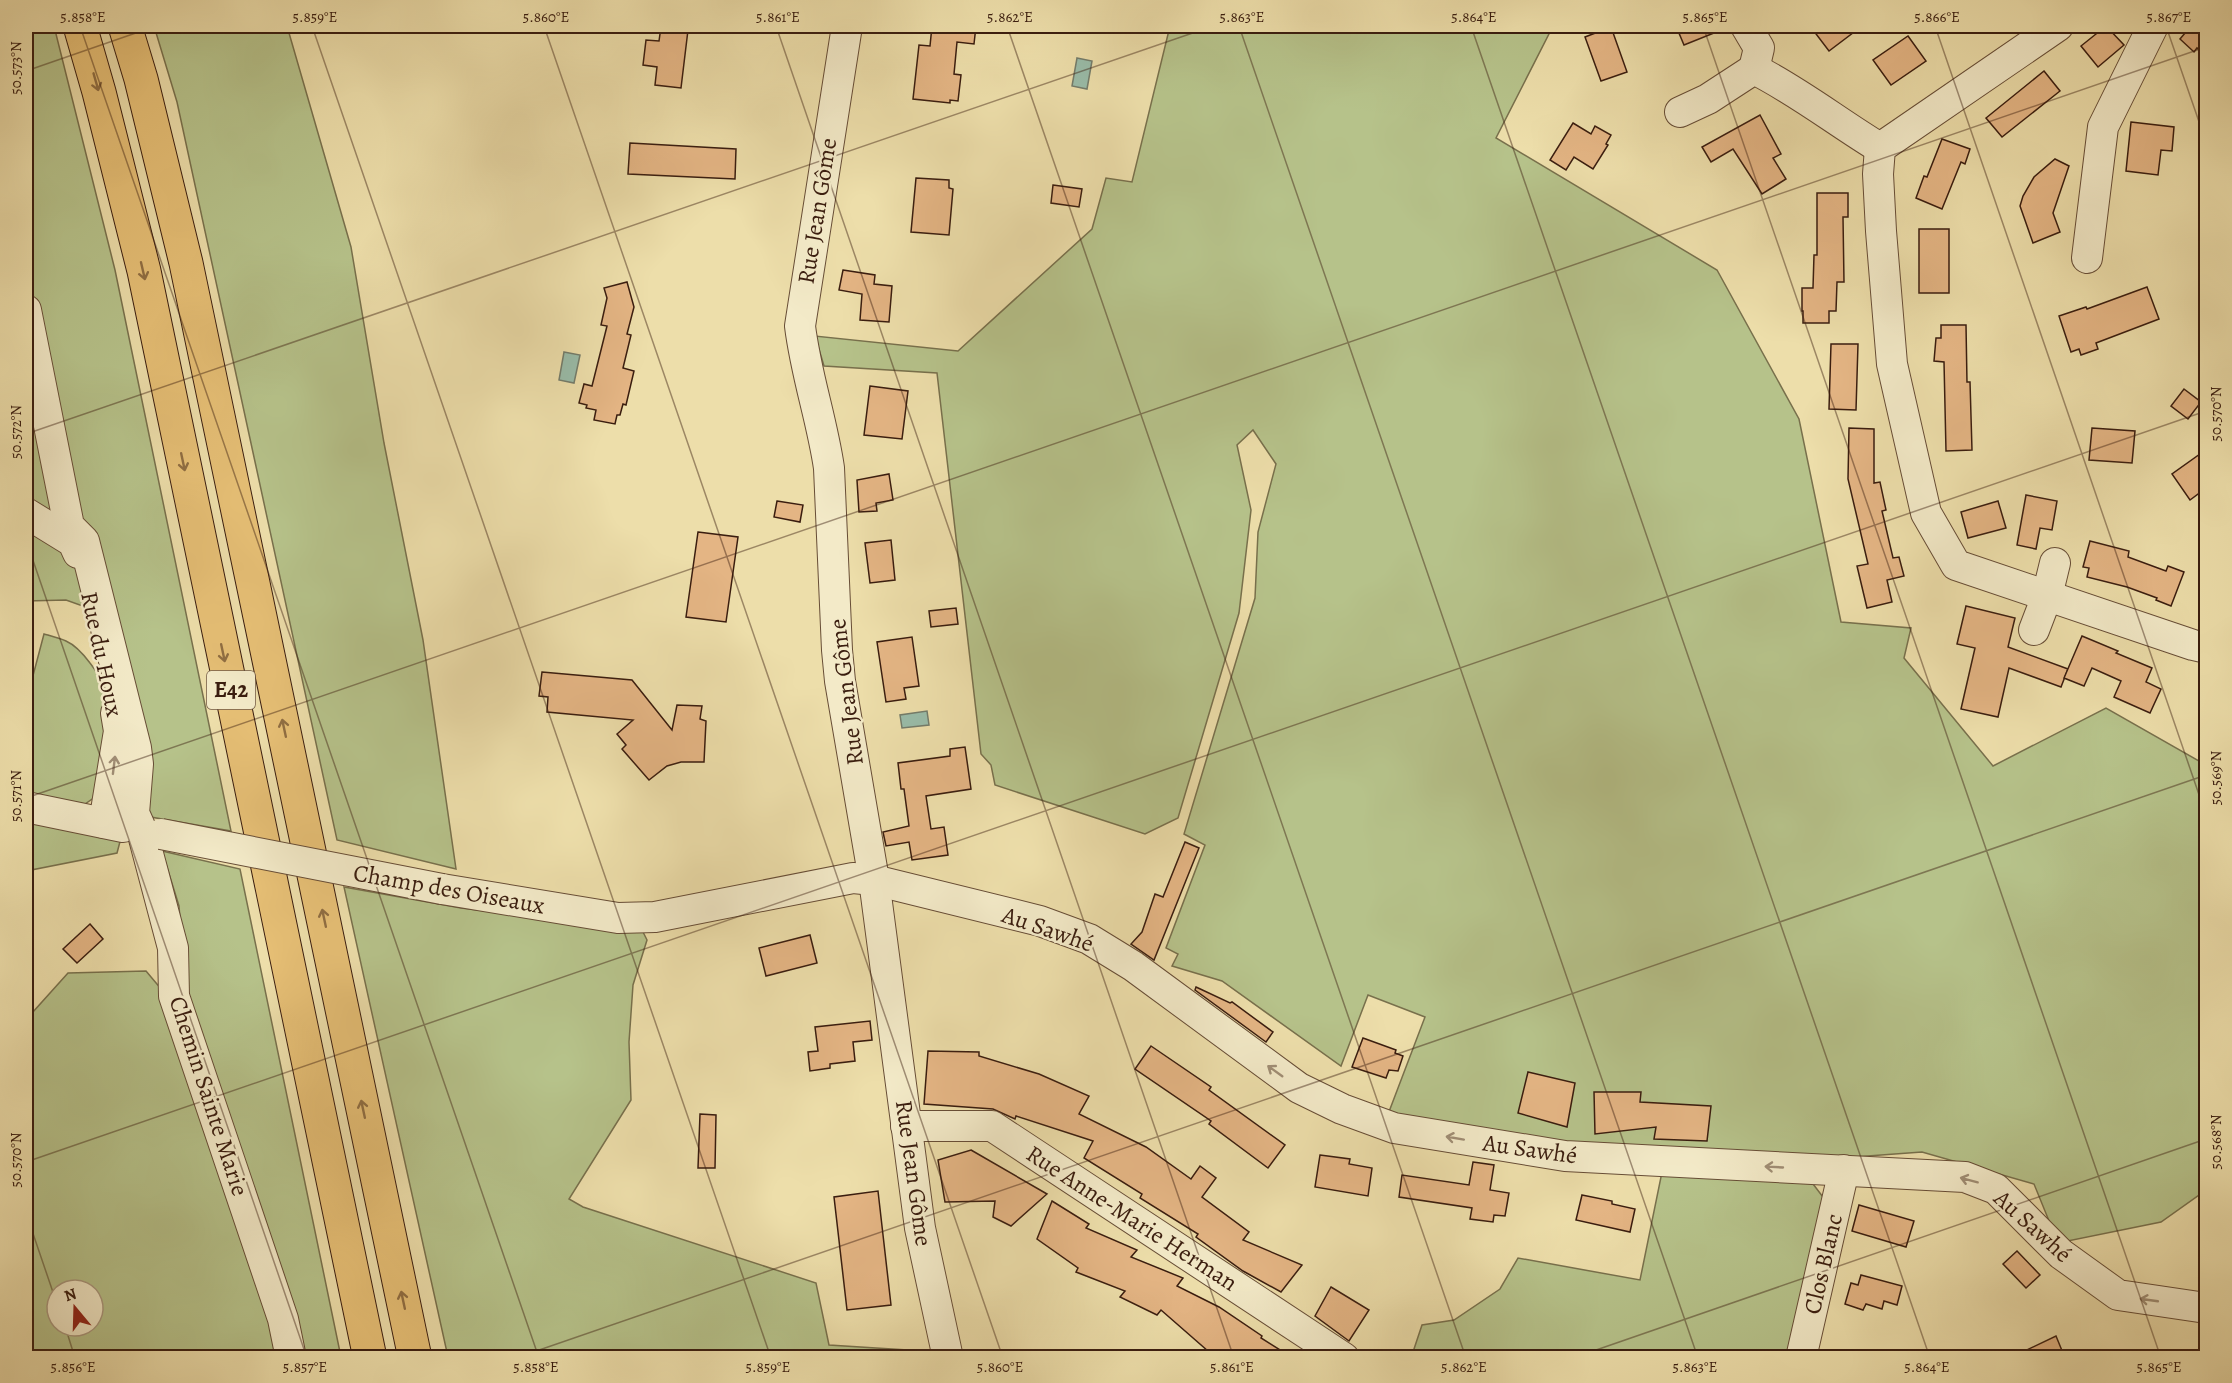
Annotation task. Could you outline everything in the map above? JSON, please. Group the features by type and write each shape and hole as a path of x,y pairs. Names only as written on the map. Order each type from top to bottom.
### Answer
{"highway":[{"name":"E42","path":"80,26 144,272 370,1358"},
{"name":"E42","path":"125,26 141,79 186,263 415,1358"}],"street":[{"name":"Rue Jean Gôme","path":"846,26 800,326 804,362 826,444 829,468 837,650 874,880 920,1228 948,1358"},
{"path":"1680,112 1708,99 1754,69 1758,48 1746,26"},
{"path":"1880,148 2058,26"},
{"path":"2087,258 2103,127 2153,26"},
{"path":"1754,69 1787,86 1839,123 1880,148"},
{"path":"1880,148 1878,174 1881,231 1892,364 1926,513 1956,565 2206,648"},
{"name":"Chemin Sainte Marie","path":"26,310 69,526 84,541 134,737 138,764 134,813 152,832 173,948 174,996 283,1319 291,1358"},
{"name":"Rue du Houx","path":"26,513 73,542 80,557 91,599 115,702 119,731 104,823"},
{"path":"2034,630 2047,596 2055,563"},
{"name":"Champ des Oiseaux","path":"26,807 442,890 618,918 655,916 853,878 874,880"},
{"name":"Au Sawhé","path":"874,880 1040,921 1089,939 1133,966 1299,1088 1342,1109 1394,1128 1565,1156 1965,1177 1996,1189 2061,1254 2118,1295 2206,1308"},
{"name":"Rue Anne-Marie Herman","path":"906,1126 993,1126 1344,1358"},
{"name":"Clos Blanc","path":"1801,1358 1844,1170"}],"green space":[{"path":"26,26 54,26 115,270 231,831 145,816 111,616 66,600 26,601"},
{"path":"154,26 287,26 351,247 384,443 423,640 456,869 337,840 177,102"},
{"path":"1170,26 1553,26 1496,138 1717,270 1799,419 1841,622 1911,628 1904,658 1993,766 2106,708 2206,765 2206,1190 2161,1222 2058,1243 2034,1184 1922,1152 1813,1160 1571,1154 1387,1117 1425,1017 1368,995 1341,1066 1222,981 1172,966 1178,954 1166,948 1205,845 1184,834 1255,598 1258,532 1276,464 1253,430 1237,445 1251,510 1239,613 1178,818 1145,834 995,785 991,765 981,754 937,373 824,366 815,336 958,351 1092,229 1106,178 1132,182"},
{"path":"44,634 66,641 79,650 100,679 106,695 108,728 106,745 95,797 85,804 26,794 26,702"},
{"path":"26,819 122,834 117,853 26,871"},
{"path":"162,851 240,869 341,1357 303,1357 185,985 179,906"},
{"path":"344,887 461,908 642,930 647,940 633,985 629,1042 631,1100 569,1199 583,1207 816,1283 829,1345 939,1352 941,1357 448,1357"},
{"path":"146,971 178,1009 282,1357 26,1357 26,1015 32,1013 68,973"},
{"path":"1662,1172 1810,1180 1826,1201 1789,1357 1411,1358 1422,1325 1454,1320 1500,1289 1518,1258 1640,1280"}],"shaded area":[{"path":"1077,58 1092,61 1087,89 1072,86"},
{"path":"564,352 580,355 574,383 559,380"},
{"path":"927,711 929,725 902,728 900,715"}],"building":[{"path":"932,26 976,26 974,44 957,42 954,74 961,75 958,101 950,100 950,103 913,99 919,45 930,46"},
{"path":"1676,26 1729,26 1729,27 1684,45"},
{"path":"1810,26 1862,26 1829,51"},
{"path":"2106,26 2124,45 2098,67 2081,46"},
{"path":"2191,26 2206,26 2206,57 2197,48 2194,52 2180,39"},
{"path":"661,27 688,30 681,88 655,85 657,67 643,65 646,40 659,41"},
{"path":"1611,27 1627,72 1601,81 1585,37"},
{"path":"1908,36 1926,61 1891,85 1873,60"},
{"path":"2044,71 2060,91 2002,137 1986,118"},
{"path":"1760,115 1781,154 1773,158 1786,179 1762,194 1733,149 1711,162 1702,147"},
{"path":"2131,122 2174,127 2172,151 2161,150 2158,175 2126,171"},
{"path":"1573,123 1591,134 1595,126 1611,135 1606,144 1608,145 1593,169 1574,157 1566,170 1550,160"},
{"path":"1942,139 1970,149 1965,164 1961,162 1942,209 1916,198"},
{"path":"630,143 736,149 735,179 628,174"},
{"path":"2055,159 2069,166 2053,213 2060,232 2033,243 2020,206 2034,177"},
{"path":"916,178 949,180 949,188 953,189 949,235 911,232"},
{"path":"1053,185 1082,189 1079,207 1051,203"},
{"path":"1817,193 1848,193 1848,217 1843,217 1844,282 1837,282 1836,311 1829,311 1829,323 1803,323 1802,288 1813,288 1814,255 1817,255"},
{"path":"1919,229 1949,229 1949,293 1919,293"},
{"path":"843,270 875,275 874,284 892,286 889,322 860,320 862,294 839,290"},
{"path":"627,282 634,307 627,334 631,335 623,368 634,371 626,405 623,404 615,424 594,420 596,410 586,408 587,405 579,403 584,384 592,386 607,326 601,325 607,298 604,288"},
{"path":"2147,287 2159,319 2096,343 2098,349 2081,355 2079,349 2071,352 2059,316 2086,307 2087,309"},
{"path":"1941,325 1966,325 1972,450 1946,451 1944,362 1934,361 1936,338 1941,338"},
{"path":"1831,344 1858,344 1856,410 1829,409"},
{"path":"870,386 908,391 902,439 864,435"},
{"path":"2184,389 2201,402 2188,419 2171,406"},
{"path":"1849,428 1874,429 1874,483 1880,482 1886,510 1882,511 1893,558 1899,557 1904,576 1887,580 1892,602 1867,608 1857,566 1868,564 1848,479"},
{"path":"2092,428 2135,431 2132,463 2089,460"},
{"path":"2200,454 2206,462 2206,488 2190,500 2172,474"},
{"path":"889,474 893,500 876,503 877,511 859,512 857,480"},
{"path":"2026,495 2057,501 2052,530 2040,528 2036,549 2017,545"},
{"path":"777,501 803,505 800,522 774,517"},
{"path":"1998,501 2006,528 1968,538 1961,512"},
{"path":"698,532 738,537 726,622 686,617"},
{"path":"891,540 895,580 870,583 865,543"},
{"path":"2090,541 2129,551 2128,557 2166,571 2168,566 2184,572 2171,606 2127,587 2087,577 2089,568 2083,567"},
{"path":"1966,606 2015,618 2008,647 2068,669 2061,687 2009,668 1998,717 1961,709 1975,648 1957,644"},
{"path":"956,608 958,624 931,627 929,611"},
{"path":"2082,636 2152,668 2146,682 2161,689 2150,713 2114,697 2121,681 2092,668 2084,686 2064,678"},
{"path":"912,637 919,686 904,688 906,699 886,702 877,642"},
{"path":"542,672 632,680 672,730 677,705 702,706 700,719 706,721 704,762 681,762 667,766 649,780 622,749 626,745 617,734 633,720 547,712 548,697 539,696"},
{"path":"965,747 971,789 926,796 931,829 944,827 948,855 912,860 909,842 886,846 883,832 909,826 898,763 950,756 950,749"},
{"path":"1185,842 1199,848 1154,960 1131,944 1142,932 1155,894 1163,897"},
{"path":"90,924 103,939 77,963 63,949"},
{"path":"810,935 817,963 766,976 759,948"},
{"path":"1196,987 1232,1002 1273,1032 1266,1042 1195,990"},
{"path":"870,1021 872,1040 853,1042 855,1061 830,1064 830,1068 810,1071 808,1052 818,1051 815,1027"},
{"path":"1363,1038 1396,1050 1395,1053 1403,1056 1398,1071 1389,1070 1386,1078 1352,1067"},
{"path":"1151,1046 1211,1087 1209,1090 1285,1145 1268,1168 1209,1124 1211,1121 1135,1069"},
{"path":"928,1051 979,1052 979,1056 1039,1074 1089,1096 1079,1114 1146,1147 1191,1179 1200,1166 1216,1178 1202,1197 1249,1232 1243,1240 1302,1265 1281,1292 1243,1271 1196,1237 1198,1234 1140,1198 1142,1194 1084,1158 1093,1141 1016,1116 1015,1119 993,1109 924,1104"},
{"path":"1528,1072 1575,1083 1567,1127 1518,1113"},
{"path":"1594,1092 1641,1092 1640,1102 1711,1106 1707,1141 1654,1139 1656,1127 1595,1134"},
{"path":"700,1114 716,1115 715,1168 698,1168"},
{"path":"971,1150 1047,1194 1011,1226 993,1217 995,1201 945,1202 938,1160"},
{"path":"1320,1155 1350,1159 1349,1164 1372,1168 1368,1196 1315,1187"},
{"path":"1473,1162 1494,1165 1490,1190 1509,1193 1505,1216 1494,1215 1493,1222 1470,1219 1472,1208 1399,1197 1402,1175 1469,1185"},
{"path":"878,1191 891,1305 847,1310 834,1197"},
{"path":"1582,1195 1612,1201 1612,1204 1635,1209 1630,1232 1576,1220"},
{"path":"1052,1201 1089,1224 1086,1228 1137,1250 1131,1257 1183,1278 1177,1286 1219,1307 1293,1358 1216,1358 1161,1310 1157,1315 1120,1297 1125,1291 1076,1272 1078,1268 1037,1239"},
{"path":"1859,1205 1914,1221 1906,1247 1852,1231"},
{"path":"2017,1251 2040,1275 2026,1288 2003,1264"},
{"path":"1861,1275 1902,1286 1897,1305 1884,1301 1882,1309 1866,1304 1863,1310 1845,1304 1851,1283 1858,1285"},
{"path":"1331,1287 1369,1310 1349,1341 1315,1316"},
{"path":"2056,1336 2065,1358 2010,1358"}]}
